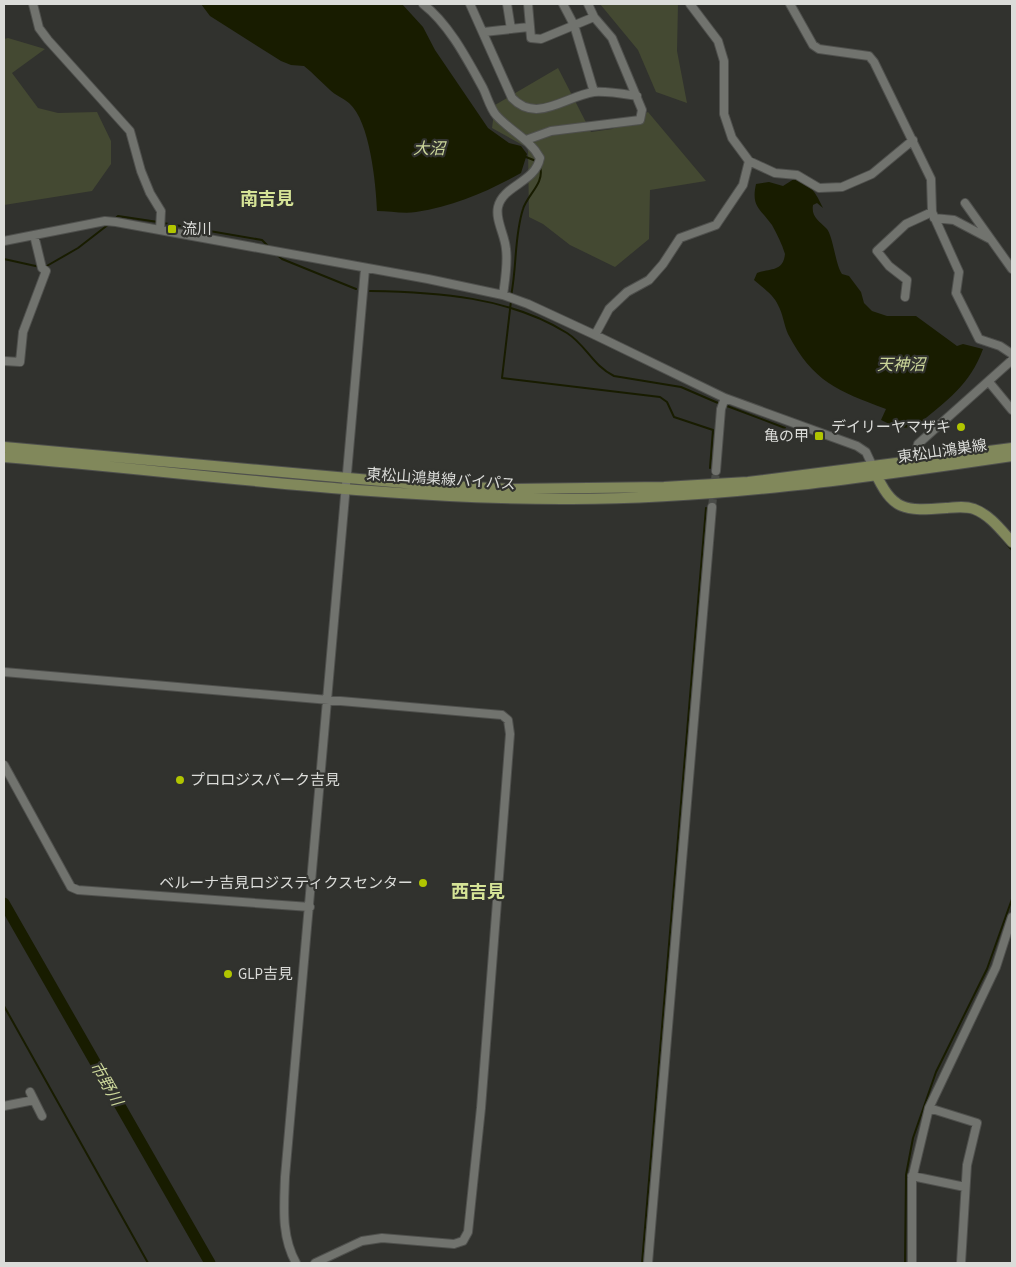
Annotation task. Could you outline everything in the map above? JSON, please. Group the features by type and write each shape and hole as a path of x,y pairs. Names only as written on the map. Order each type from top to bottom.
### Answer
{"main road":[{"name":"東松山鴻巣線バイパス","path":"4,447 505,498 612,498 752,491 875,471"},
{"name":"東松山鴻巣線","path":"875,471 918,461 1012,448"},
{"name":"東松山鴻巣線バイパス","path":"4,456 347,482"},
{"name":"東松山鴻巣線","path":"875,471 1012,456"},
{"path":"875,471 887,495 899,505 913,511 957,507 976,510 992,521 1012,542"}],"street":[{"path":"33,4 39,28 48,40 130,132 144,178 161,211 160,230"},
{"path":"422,4 431,10 459,48 495,115 526,140 540,158 538,168 504,197 498,206 498,219 506,250 503,296"},
{"path":"470,4 512,98 521,107 533,110 594,92 637,96"},
{"path":"507,4 511,29"},
{"path":"528,4 531,38 541,39 594,17"},
{"path":"563,4 574,26 594,92"},
{"path":"526,140 551,131 640,120 642,110 612,38 594,17 588,4"},
{"path":"690,4 718,41 724,61 724,114 732,138 749,161 775,173 797,175 819,188 842,187 872,174 912,140"},
{"path":"790,4 813,45 819,49 869,56 931,180 933,215 960,272 956,293 980,339 1000,346 1012,354"},
{"path":"484,32 529,27"},
{"path":"595,335 609,309 627,292 649,280 664,264 680,238 716,225 743,185 749,161"},
{"path":"965,203 1012,269"},
{"path":"905,297 907,280 889,266 877,251 906,224 933,215 954,220 992,240"},
{"path":"4,241 105,222 160,230 428,279 503,296 528,304 725,398 857,446 866,452 875,471"},
{"path":"4,361 20,362 23,332 46,271 42,268 34,235"},
{"path":"296,1263 289,1250 284,1226 285,1177 365,269"},
{"path":"918,461 916,451 918,444 1012,360"},
{"path":"989,382 1012,410"},
{"path":"716,470 721,409 725,398"},
{"path":"648,1263 712,506"},
{"path":"4,672 502,715 508,720 510,734 481,1108 468,1232 463,1241 454,1244 382,1238 362,1241 315,1263"},
{"path":"4,765 71,887 78,890 310,907"},
{"path":"912,1263 912,1176 929,1108 996,967 1012,917"},
{"path":"4,1106 32,1096 42,1116"},
{"path":"929,1108 977,1122 965,1187 961,1263"},
{"path":"912,1176 965,1187"}],"shaded area":[{"path":"600,4 678,4 677,51 687,103 656,92 638,50"},
{"path":"8,38 45,49 12,73 38,108 58,113 97,112 111,141 111,164 92,191 4,205 4,39"},
{"path":"558,68 591,132 612,129 648,112 706,181 650,190 649,239 615,267 570,245 543,224 529,217 528,148 492,128 495,105"}],"water":[{"name":"大沼","path":"201,4 402,4 423,27 435,50 488,128 509,143 521,146 527,154 521,173 484,192 444,206 411,213 377,211 373,170 367,138 356,112 349,103 332,92 304,66 291,65 281,61 210,16"},
{"name":"天神沼","path":"794,179 809,186 818,198 823,208 817,203 813,205 813,213 828,231 842,274 849,276 861,292 864,303 872,311 887,316 916,316 957,346 963,344 983,349 978,362 957,391 919,424 904,428 891,425 881,420 886,409 840,390 817,374 797,350 788,334 774,298 754,280 757,273 779,267 784,260 785,254 772,225 756,203 756,184 769,182 783,186"}],"waterway":[{"path":"526,157 536,161"},
{"path":"511,296 520,220 525,204 538,184 541,173 540,167"},
{"path":"115,219 118,216 158,222"},
{"path":"163,223 262,240 269,247"},
{"path":"45,267 78,248 109,224"},
{"path":"276,254 282,259 356,289"},
{"path":"4,259 40,267"},
{"path":"370,291 447,295 497,304 522,311 567,333 579,343 600,367 614,376 681,387 718,403"},
{"path":"511,301 502,378 660,397 667,402 674,417 713,430 710,468"},
{"path":"727,406 785,428"},
{"path":"642,1263 706,508"},
{"path":"1000,536 1012,550"},
{"path":"905,1263 906,1175 913,1138 936,1072 987,969 1012,899"},
{"name":"市野川","path":"4,903 210,1263"},
{"path":"4,1006 148,1263"}],"tunnel":[{"path":"712,507 716,471"}],"place":[{"name":"流川","path":"172,229"},
{"name":"デイリーヤマザキ","path":"961,427"},
{"name":"亀の甲","path":"819,436"},
{"name":"プロロジスパーク吉見","path":"180,780"},
{"name":"ベルーナ吉見ロジスティクスセンター","path":"423,883"},
{"name":"GLP吉見","path":"228,974"}],"district":[{"name":"南吉見","path":"267,199"},
{"name":"西吉見","path":"478,892"}]}
